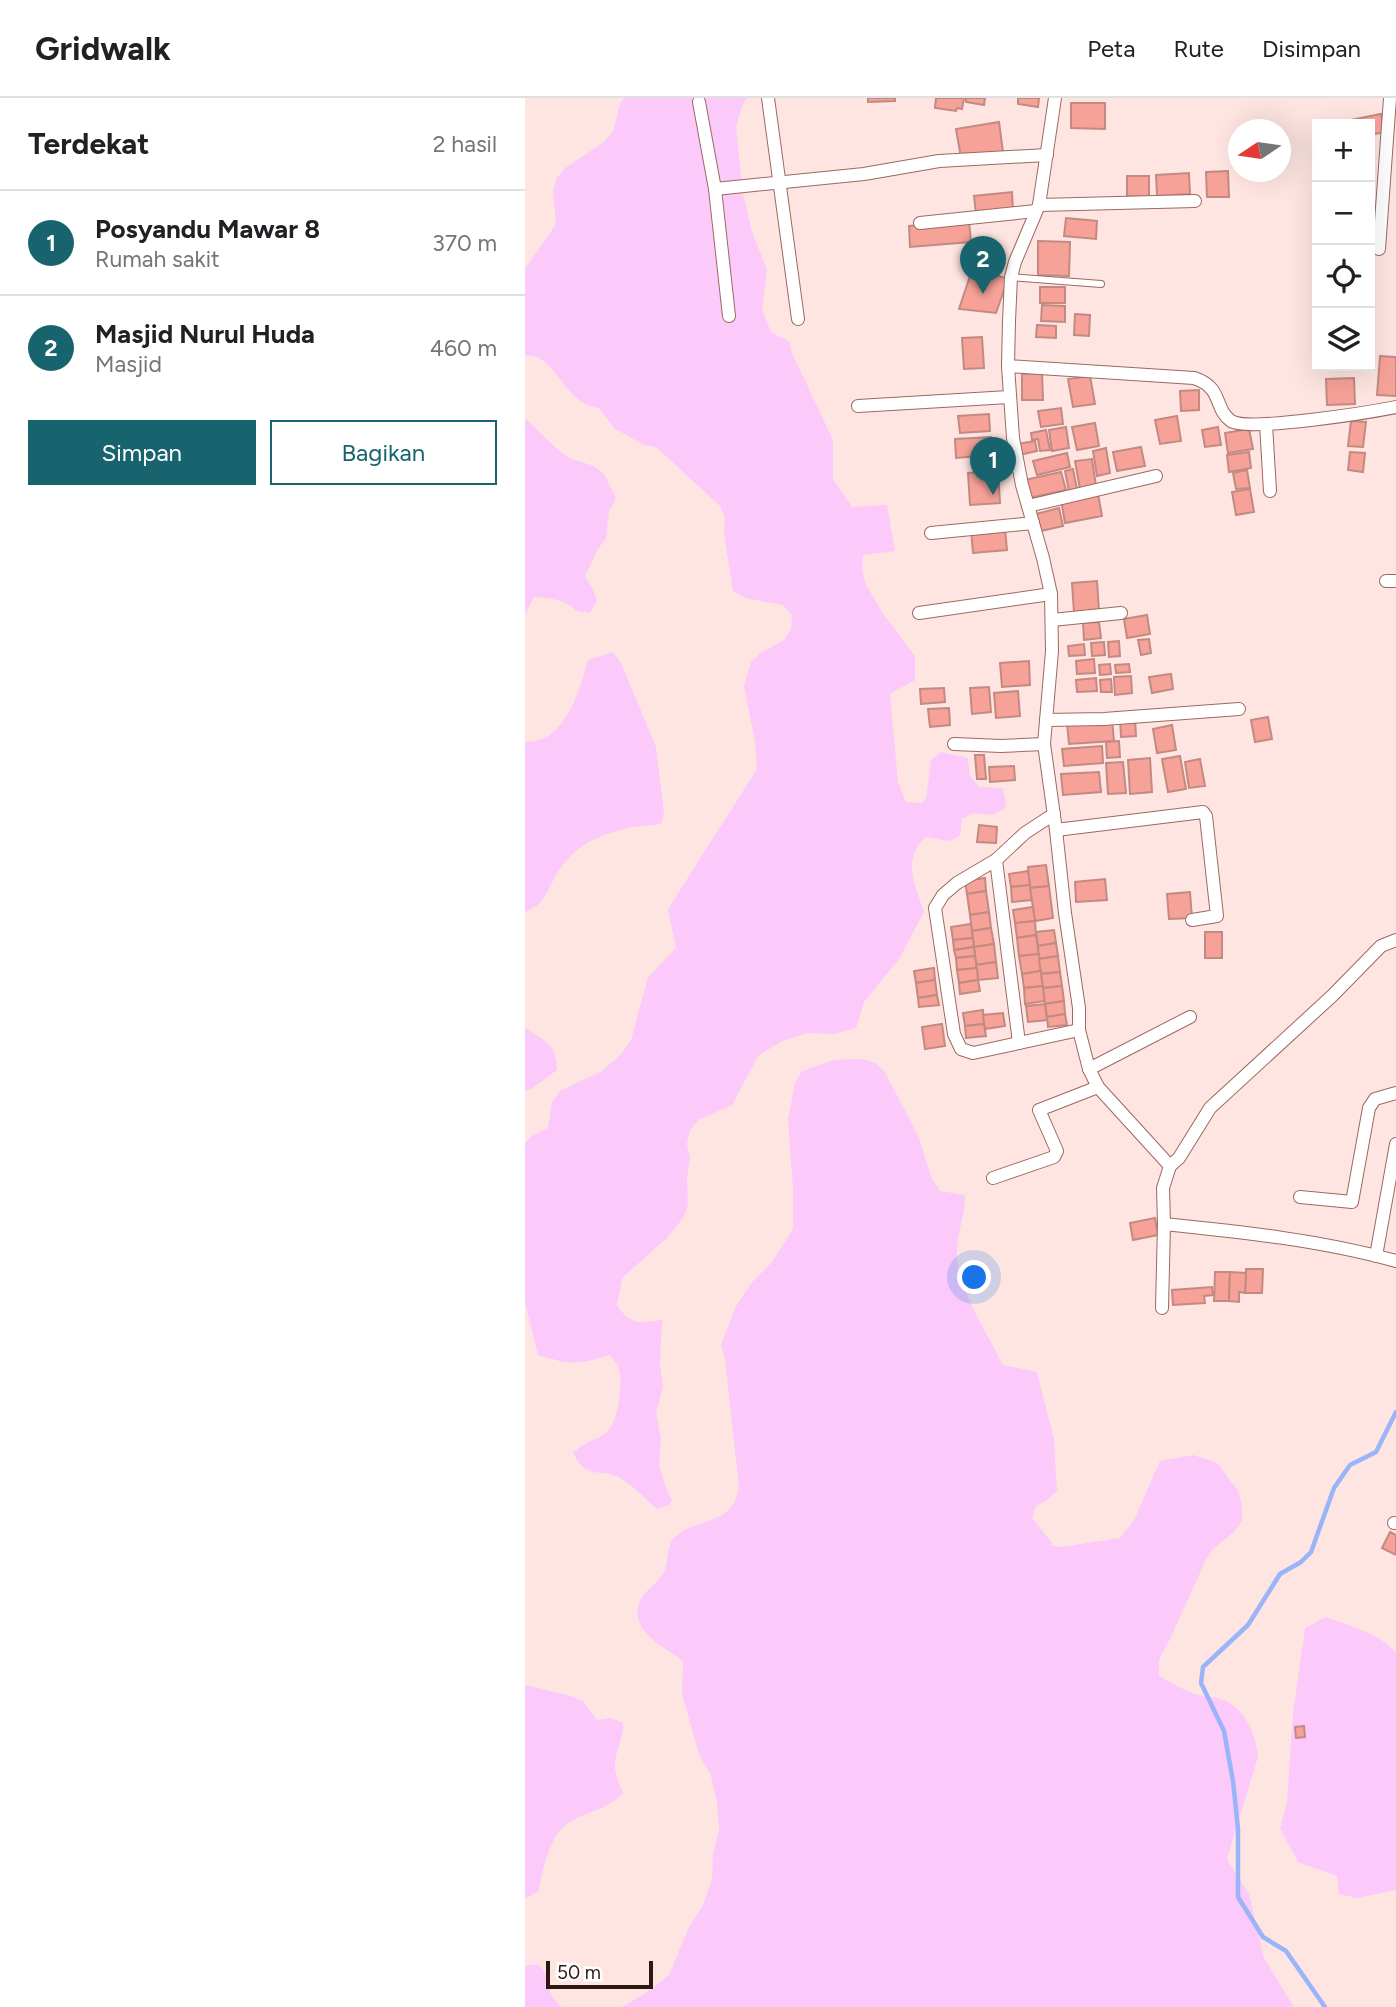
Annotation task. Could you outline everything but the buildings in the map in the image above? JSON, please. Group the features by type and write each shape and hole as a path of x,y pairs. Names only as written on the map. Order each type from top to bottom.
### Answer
{"street":[{"path":"768,98 798,319"},
{"path":"1055,98 1037,208 1011,277 1008,366 1013,438 1051,594 1052,651 1044,744 1079,1008 1079,1030 1089,1069 1098,1087 1170,1166"},
{"path":"1379,249 1390,98"},
{"path":"699,102 715,189 729,316"},
{"path":"715,189 864,174 939,162 1047,155"},
{"path":"920,223 1037,208 1195,201"},
{"path":"1008,366 1194,378 1211,387 1230,421 1245,424 1266,424 1396,407"},
{"path":"858,406 1009,397"},
{"path":"1266,424 1270,491"},
{"path":"1028,506 1156,477"},
{"path":"931,533 1033,523"},
{"path":"919,612 1051,594"},
{"path":"1052,620 1121,612"},
{"path":"1047,720 1104,719 1239,709"},
{"path":"954,744 1044,744"},
{"path":"1056,830 1203,812 1206,816 1217,916 1192,920"},
{"path":"1053,814 1025,832 996,860 957,883 943,895 935,908 954,1034 961,1049 973,1053 1079,1030"},
{"path":"996,860 1019,1043"},
{"path":"1162,1308 1163,1188 1170,1166 1184,1151 1210,1108 1332,996 1381,946 1396,940"},
{"path":"1089,1069 1190,1017"},
{"path":"993,1178 1055,1155 1056,1151 1039,1110 1098,1087"},
{"path":"1300,1197 1352,1202 1369,1108 1375,1099 1396,1093"},
{"path":"1376,1256 1396,1144"},
{"path":"1164,1224 1278,1236 1396,1261"}],"lane":[{"path":"1011,277 1101,284"}],"shaded area":[{"path":"624,98 747,98 736,127 743,194 752,232 767,270 762,310 771,332 790,342 792,353 833,440 833,479 852,507 887,505 895,551 863,555 862,567 865,583 884,615 915,656 915,680 890,694 898,782 906,802 921,803 926,799 931,760 941,752 968,758 970,775 979,787 1003,788 1006,803 1004,809 992,815 974,813 962,819 960,836 950,841 925,837 918,846 912,864 924,912 899,959 864,1002 856,1028 834,1034 808,1033 782,1041 758,1056 732,1105 698,1120 690,1131 687,1144 690,1158 687,1178 688,1205 683,1218 667,1238 622,1278 617,1305 627,1317 636,1322 662,1320 660,1363 663,1387 656,1413 661,1438 659,1464 672,1500 670,1505 657,1509 618,1477 583,1467 573,1453 610,1428 619,1403 620,1375 618,1365 610,1355 574,1362 538,1355 525,1303 525,1143 533,1135 548,1128 552,1102 560,1091 602,1071 622,1053 631,1040 648,977 676,948 668,909 757,769 755,742 744,686 751,662 784,640 791,629 792,615 783,605 745,598 733,591 724,534 725,519 720,506 656,447 644,445 614,428 599,408 580,401 541,359 525,355 525,269 556,224 553,192 556,179 565,168 604,142 613,131"},
{"path":"525,418 569,458 594,466 604,474 616,498 609,511 606,538 585,576 597,600 590,613 577,611 557,600 534,597 525,614"},
{"path":"613,652 621,663 656,747 664,812 661,824 619,830 583,846 563,865 541,902 525,912 525,742 539,740 561,725 575,700 588,660"},
{"path":"525,1028 544,1040 552,1049 557,1070 525,1091"},
{"path":"863,1059 875,1063 885,1072 919,1138 932,1179 940,1191 965,1195 957,1263 966,1293 1003,1365 1037,1372 1054,1439 1057,1491 1036,1506 1032,1518 1053,1544 1048,1545 1061,1547 1120,1538 1134,1520 1160,1461 1193,1455 1206,1459 1218,1464 1239,1492 1242,1521 1234,1532 1212,1550 1205,1562 1159,1660 1159,1676 1194,1694 1229,1703 1243,1715 1252,1730 1258,1757 1227,1859 1249,1894 1264,1958 1294,2007 622,2007 669,1975 712,1880 713,1853 719,1829 711,1776 699,1754 682,1694 683,1661 656,1642 641,1626 638,1607 643,1596 664,1572 672,1540 684,1530 722,1515 730,1509 739,1487 725,1359 721,1345 735,1308 752,1282 772,1262 793,1229 788,1120 795,1083 802,1071 833,1060"},
{"path":"1326,1617 1373,1635 1396,1653 1396,1890 1357,1898 1339,1894 1337,1876 1298,1862 1280,1828 1287,1802 1293,1713 1305,1628"},
{"path":"525,1685 583,1701 597,1720 611,1718 623,1723 615,1766 623,1793 611,1803 563,1827 548,1853 539,1891 525,1898"},
{"path":"538,1964 545,1974 552,1995 562,2007 525,2007 525,1966"}],"waterway":[{"path":"1325,2007 1286,1951 1263,1937 1238,1897 1238,1829 1233,1781 1224,1731 1201,1683 1203,1667 1248,1625 1280,1574 1301,1562 1311,1552 1334,1488 1350,1465 1376,1452 1396,1412"}],"place":[{"name":"Masjid Nurul Huda","path":"983,294"},
{"name":"Posyandu Mawar 8","path":"993,495"}]}
